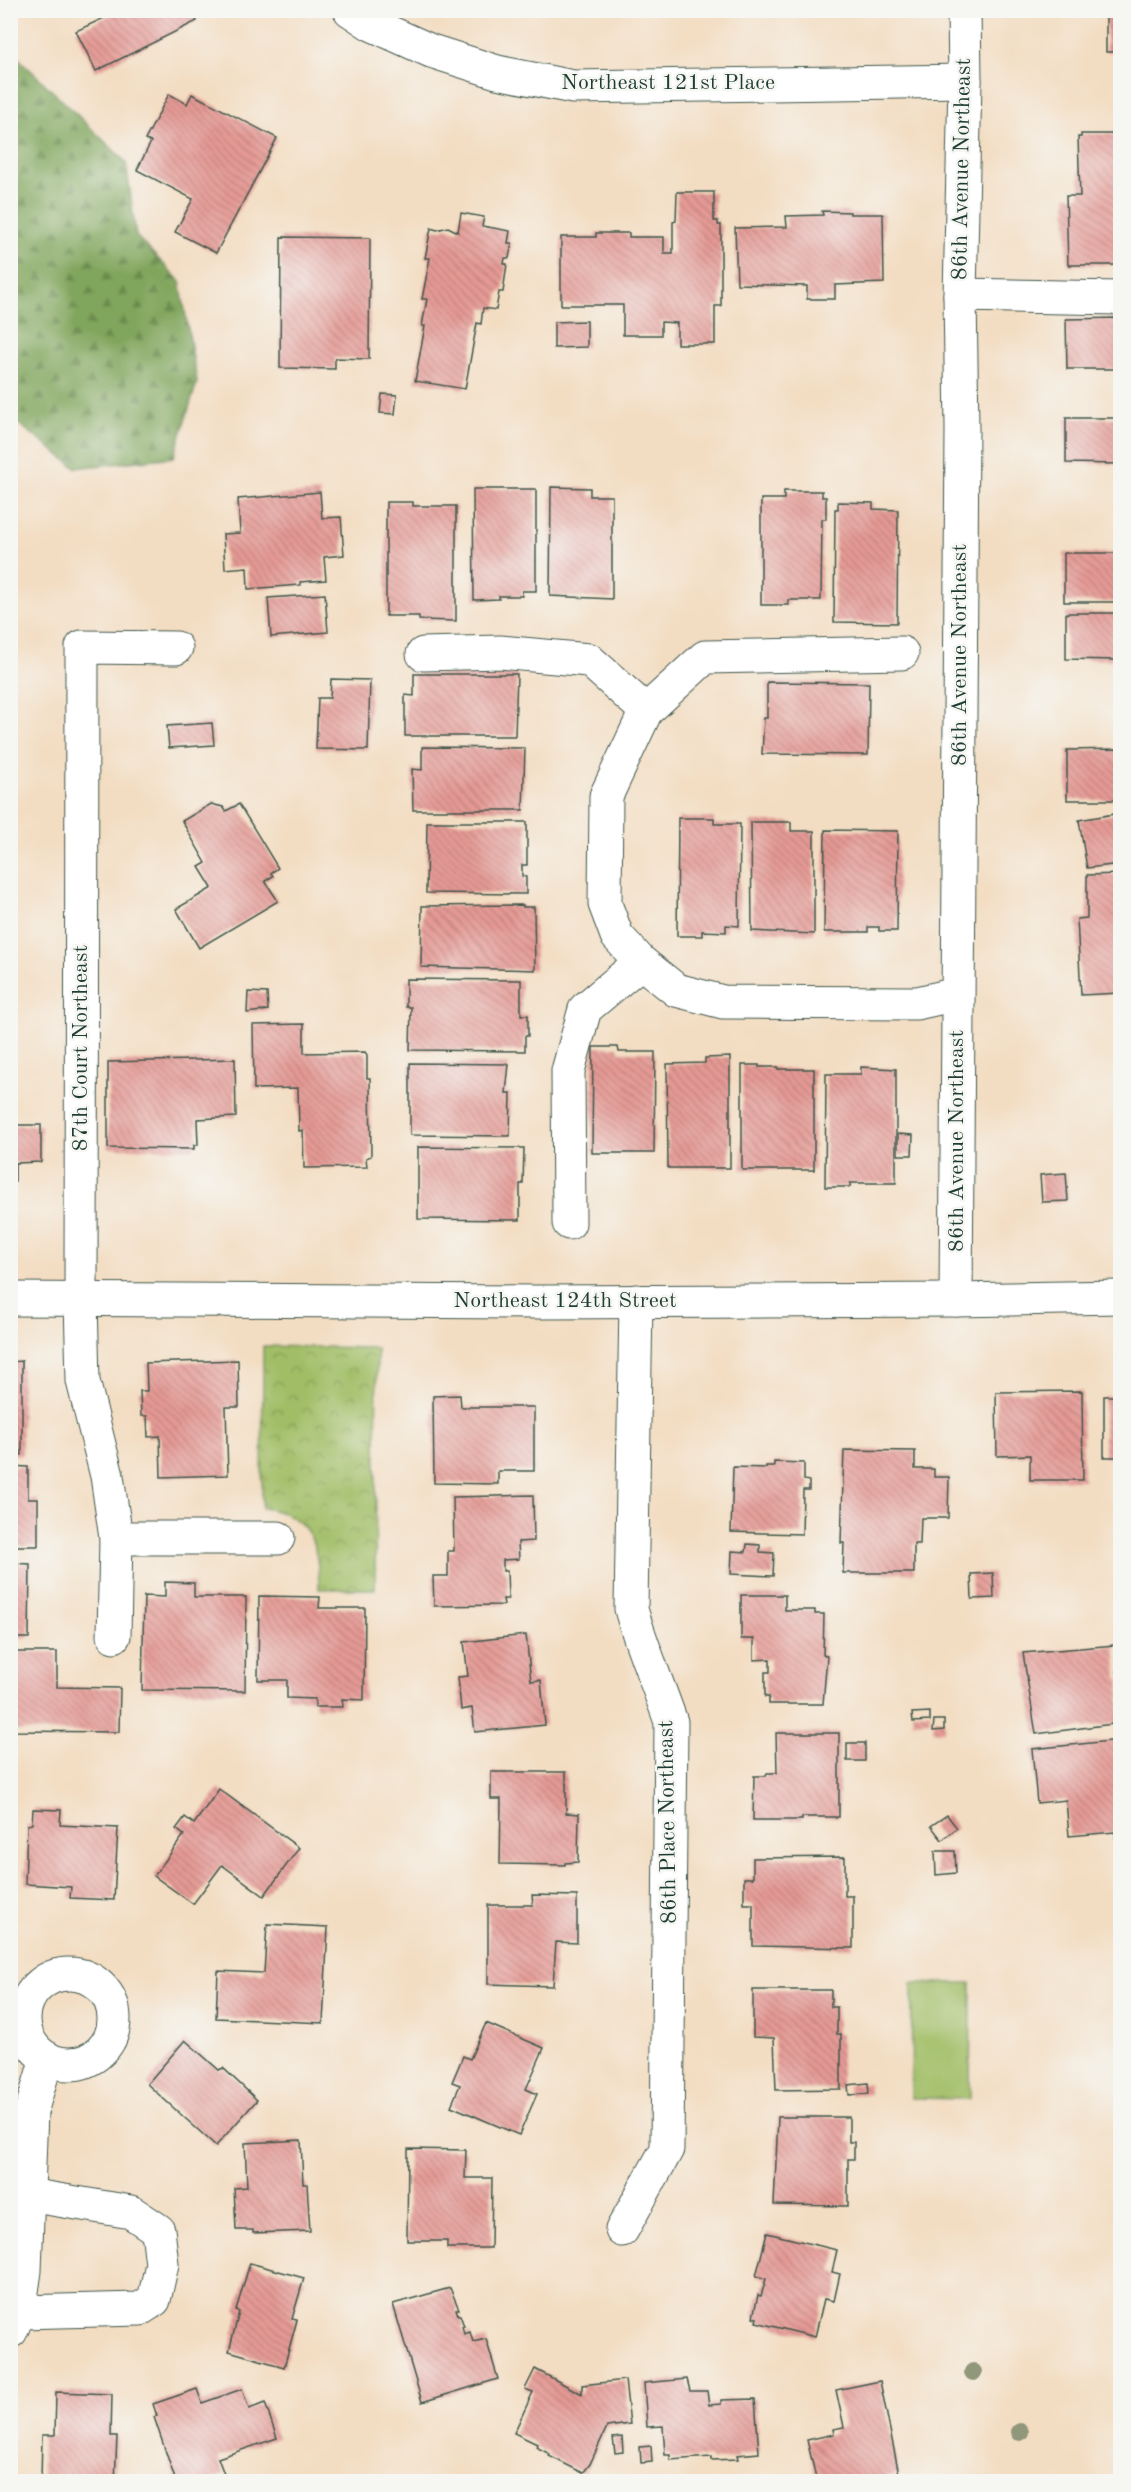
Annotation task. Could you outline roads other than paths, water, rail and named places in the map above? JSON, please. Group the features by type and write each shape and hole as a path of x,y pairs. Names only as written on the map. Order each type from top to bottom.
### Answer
{"street":[{"name":"Northeast 121st Place","path":"350,10 371,24 431,51 497,72 573,87 965,81"},
{"name":"86th Avenue Northeast","path":"956,1300 962,428 960,295 965,81 964,10"},
{"path":"960,295 1120,298"},
{"name":"87th Court Northeast","path":"114,1636 116,1538 107,1476 83,1381 81,1301 82,647 176,648"},
{"path":"423,654 500,652 589,660 646,711"},
{"path":"902,653 705,657 646,711 606,796 605,904 617,936 641,962 676,990 723,1002 917,1003 957,994"},
{"path":"569,1223 568,1071 585,1009 641,962"},
{"name":"Northeast 124th Street","path":"10,1299 537,1302 1120,1297"},
{"name":"86th Place Northeast","path":"622,2230 668,2150 671,1722 655,1674 641,1644 632,1609 636,1300"},
{"path":"116,1538 278,1538"},
{"path":"28,2195 131,2212 158,2230 162,2264 154,2300 140,2309 15,2322 25,2271 31,2112 47,2058"}]}
